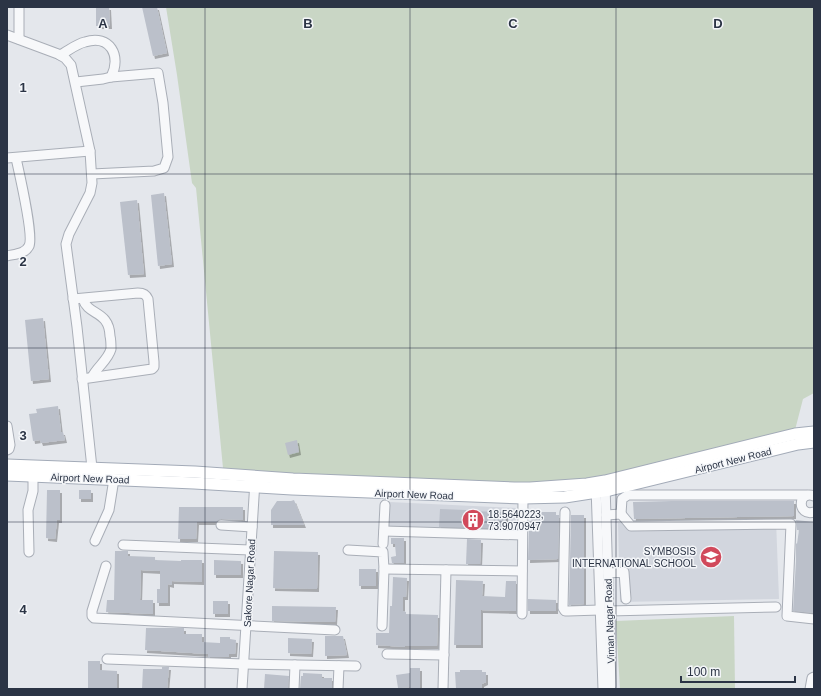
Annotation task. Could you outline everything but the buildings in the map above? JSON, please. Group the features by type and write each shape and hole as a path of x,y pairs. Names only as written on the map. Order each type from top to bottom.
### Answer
{"main road":[{"name":"Airport New Road","path":"7,465 195,472 255,482 523,498 565,497 795,434 814,432"},
{"name":"Airport New Road","path":"7,475 114,479 530,488 601,487 798,444 814,442"}],"street":[{"path":"19,40 20,7"},
{"path":"7,35 60,55 65,58 71,66 76,82 90,151 92,174 90,193 69,234 66,244 92,468"},
{"path":"60,55 85,42 94,40 108,44 112,48 115,55 114,70 110,77"},
{"path":"76,82 110,77 158,73 163,103 168,157 164,168 154,171 92,174"},
{"path":"7,256 25,251 29,246 30,240 27,215 11,158 90,151"},
{"path":"73,299 138,293 143,293 148,299 154,367 152,370 82,379"},
{"path":"83,299 86,306 104,318 110,329 110,349 92,377"},
{"path":"7,426 10,445 9,449 7,450"},
{"path":"29,552 28,510 33,491 33,476"},
{"path":"95,541 109,510 114,479"},
{"name":"Sakore Nagar Road","path":"242,689 255,482"},
{"name":"Viman Nagar Road","path":"601,487 606,515 608,572 604,610 612,686 610,689"},
{"name":"Viman Nagar Road","path":"601,487 604,610 603,689"},
{"path":"810,495 628,495 622,499 621,514 631,526 798,517 814,512"},
{"path":"810,495 802,499 802,508 798,517 787,616 814,619"},
{"path":"522,614 523,498"},
{"path":"383,544 384,505"},
{"path":"565,512 563,608 565,611 776,608"},
{"path":"606,515 621,514"},
{"path":"221,525 252,527"},
{"path":"384,531 522,536"},
{"path":"123,545 250,550"},
{"path":"348,550 383,552 384,569 382,626"},
{"path":"106,566 92,611 92,616 94,618 334,630"},
{"path":"384,569 522,571"},
{"path":"443,689 446,570"},
{"path":"608,572 624,572 626,599"},
{"path":"387,654 444,655"},
{"path":"108,659 356,666"},
{"path":"294,689 295,665"},
{"path":"338,689 339,666"},
{"path":"810,689 812,678 814,677"}],"shaded area":[{"path":"389,502 516,508 516,537 389,532"},
{"name":"SYMBOSIS INTERNATIONAL SCHOOL","path":"776,520 779,599 620,602 618,523"}],"green space":[{"path":"166,7 814,7 814,393 803,399 795,430 586,481 543,485 290,473 223,468 196,188 192,183"},
{"path":"734,616 735,689 620,689 616,621"}],"place":[{"name":"18.5640223, 73.9070947","path":"473,520"},
{"name":"SYMBOSIS INTERNATIONAL SCHOOL","path":"711,557"}]}
